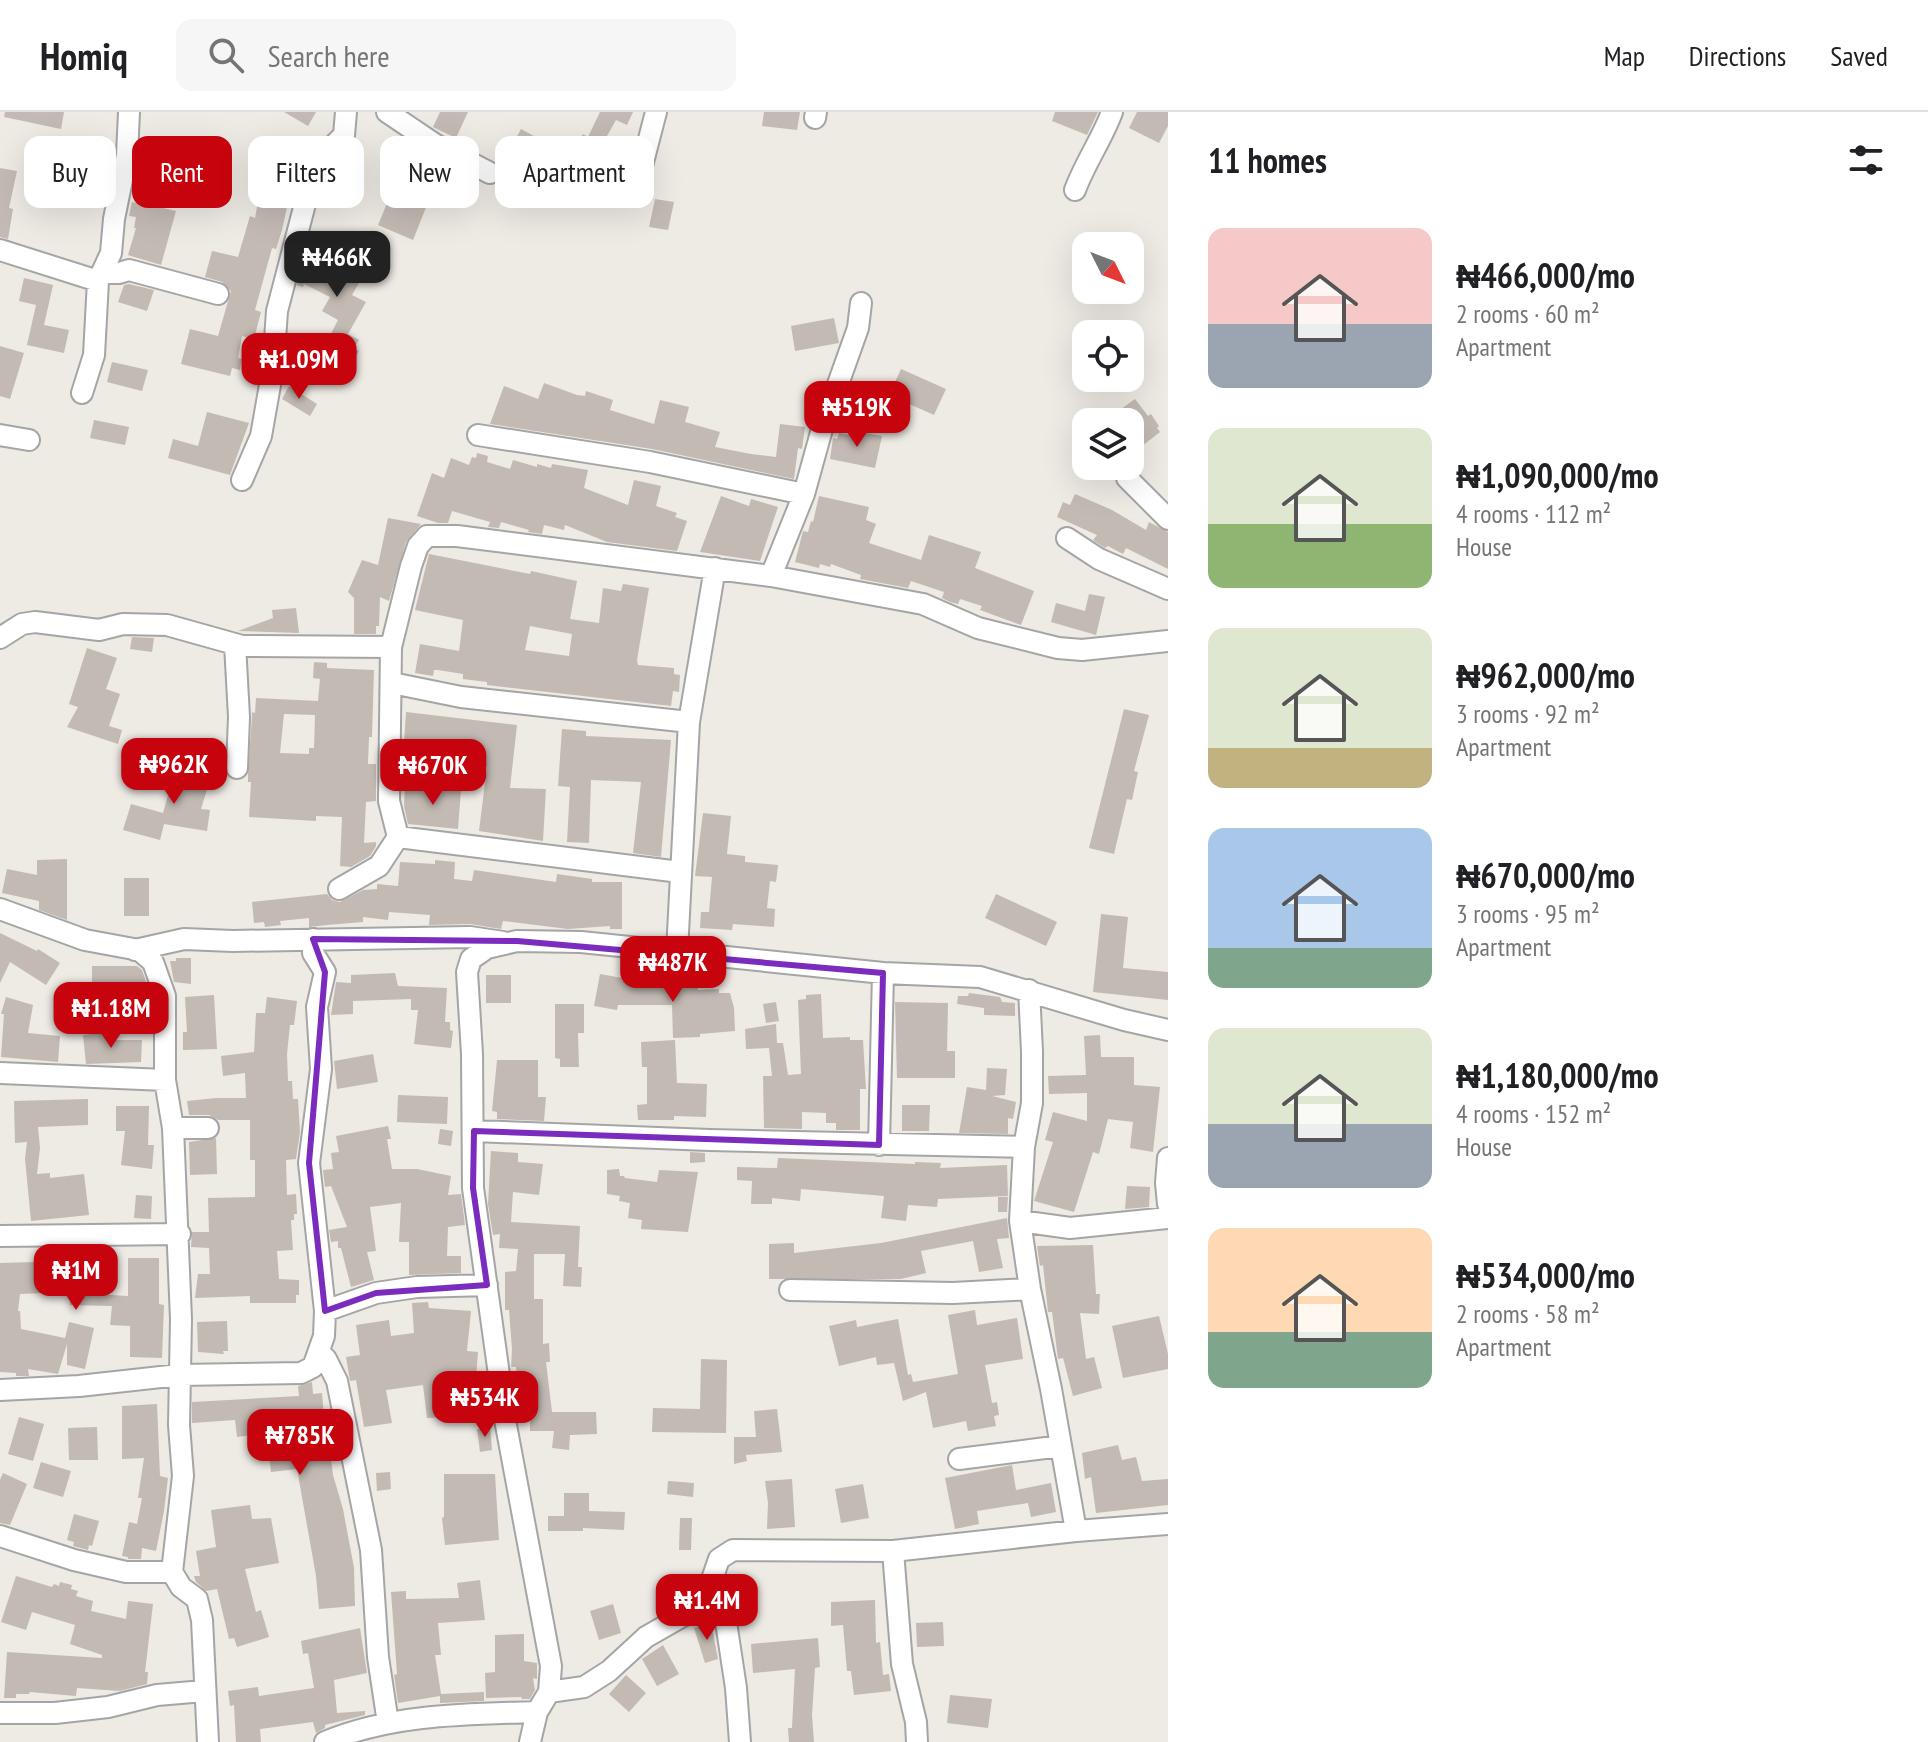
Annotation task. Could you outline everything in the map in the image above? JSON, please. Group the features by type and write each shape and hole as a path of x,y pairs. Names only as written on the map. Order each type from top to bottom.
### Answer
{"street":[{"path":"82,393 94,355 100,277 111,253 114,219 127,155 129,112"},
{"path":"242,480 261,436 273,368 277,311 318,154 331,148 344,135 346,112"},
{"path":"387,112 436,145 490,173"},
{"path":"650,136 656,112"},
{"path":"1075,190 1112,112"},
{"path":"0,250 100,277 129,270 218,294"},
{"path":"771,576 804,494 822,429 858,328 861,303"},
{"path":"0,435 29,440"},
{"path":"478,435 650,462 804,494"},
{"path":"1129,480 1168,519"},
{"path":"339,889 379,866 398,837 389,801 391,647 411,566 418,546 427,536 457,536 771,576 923,604 978,628 1058,648 1082,650 1168,641"},
{"path":"1067,538 1099,559 1168,589"},
{"path":"677,952 689,722 715,568"},
{"path":"0,638 22,624 35,622 99,630 123,624 167,625 235,644 391,647"},
{"path":"235,644 239,717 237,768"},
{"path":"392,683 461,697 689,722"},
{"path":"398,837 680,872"},
{"path":"0,909 85,940 147,955 165,996 165,1080 173,1128 180,1234 179,1375 183,1476 172,1572 181,1587 197,1599 202,1620 208,1742"},
{"path":"135,950 184,939 470,937 511,943 581,942 883,973 980,977 1168,1030"},
{"path":"156,971 162,960 184,939"},
{"path":"0,1390 79,1386 179,1375 301,1373 313,1367 320,1353 325,1311 309,1163 321,1069 317,1007 325,972 313,953 313,939"},
{"path":"511,943 487,948 471,959 467,972 474,1131 473,1188 506,1425 551,1666 549,1692 537,1712 530,1742"},
{"path":"879,1145 883,973"},
{"path":"1029,990 1032,1103 1024,1147 1020,1221 1076,1531"},
{"path":"0,1073 165,1080"},
{"path":"173,1128 208,1128"},
{"path":"474,1131 1024,1147"},
{"path":"1168,1158 1168,1204"},
{"path":"1020,1221 1070,1228 1168,1218"},
{"path":"0,1236 180,1234"},
{"path":"325,1311 376,1293 417,1287 487,1285"},
{"path":"790,1290 953,1293 1030,1289"},
{"path":"320,1353 337,1381 371,1550 378,1657 388,1723"},
{"path":"959,1459 1061,1446"},
{"path":"549,1692 584,1687 609,1671 646,1637 695,1609 708,1591 719,1559 733,1550 893,1551 1168,1524"},
{"path":"0,1536 74,1560 126,1572 172,1572"},
{"path":"893,1551 902,1664 916,1722 917,1742"},
{"path":"708,1591 726,1622 740,1742"},
{"path":"0,1713 55,1713 108,1707 157,1695 204,1691"},
{"path":"325,1742 353,1730 388,1723 464,1714 537,1712"}],"highlighted area":[{"path":"313,939 517,941 883,973 879,1145 474,1131 473,1188 487,1285 376,1293 325,1311 309,1163 325,972"}],"building":[{"path":"5,112 64,112 61,129 4,117"},
{"path":"284,112 316,112 308,126"},
{"path":"440,112 468,112 457,136 433,127"},
{"path":"600,112 633,112 627,125 616,120 607,136 588,136"},
{"path":"764,112 800,112 797,130 762,126"},
{"path":"1055,112 1098,112 1087,135 1052,121"},
{"path":"1137,112 1168,112 1168,126 1159,143 1129,128"},
{"path":"521,129 534,136 517,136"},
{"path":"0,168 17,171 9,208 13,209 8,239 0,237"},
{"path":"655,199 674,202 668,230 649,227"},
{"path":"132,202 132,208 176,211 161,265 128,255 136,228 136,217 129,216"},
{"path":"257,208 287,208 255,310 261,312 254,339 242,336 238,358 242,359 240,370 232,368 230,376 181,364 190,329 218,336 231,291 222,282 205,277 212,251 238,257 250,216 255,218"},
{"path":"385,208 426,208 413,240 378,225"},
{"path":"321,241 369,266 352,295 366,302 348,334 359,340 354,348 359,351 343,370 319,357 338,320 322,311 330,297 304,284 303,287 297,285 301,270 305,271"},
{"path":"24,278 53,285 44,325 69,330 64,353 27,345 36,305 19,301"},
{"path":"124,285 154,290 147,311 118,302"},
{"path":"834,318 839,343 795,351 791,326"},
{"path":"0,346 24,353 10,399 0,396"},
{"path":"112,362 148,370 142,391 107,382"},
{"path":"901,369 946,389 934,415 889,395"},
{"path":"544,383 577,395 585,396 586,391 613,400 610,410 654,424 660,400 689,407 685,422 720,432 715,447 751,454 776,457 780,424 805,427 802,449 798,448 794,479 652,449 490,424 504,386 538,399"},
{"path":"289,386 317,404 310,416 282,399"},
{"path":"1135,399 1142,408 1123,408"},
{"path":"1144,411 1148,416 1151,414 1160,432 1144,444"},
{"path":"207,412 249,423 230,475 168,458 173,439 198,446"},
{"path":"94,420 129,427 125,445 90,438"},
{"path":"839,433 863,438 865,433 882,436 875,468 830,459 833,438 837,439"},
{"path":"477,453 488,456 487,462 510,469 513,460 537,467 537,464 551,468 552,464 588,470 584,488 628,505 634,480 661,486 656,506 677,513 675,517 687,521 677,551 607,542 565,525 564,530 544,525 542,534 501,522 499,528 488,527 490,522 452,511 448,523 417,516 432,473 444,478 451,458 469,465"},
{"path":"1075,494 1112,510 1146,530 1149,522 1168,532 1168,569 1126,548 1123,554 1108,546 1105,548 1093,540 1097,535 1057,517 1063,502 1070,505"},
{"path":"721,496 749,506 751,499 778,507 760,561 700,552"},
{"path":"819,496 869,507 866,520 876,524 869,543 921,560 929,535 981,552 975,568 1034,591 1021,625 980,610 982,606 960,599 958,604 950,602 942,598 944,592 911,581 908,588 860,579 861,575 831,564 830,567 820,564 819,568 795,562 803,531 808,532 813,522"},
{"path":"388,518 421,524 406,542 389,601 380,597 376,634 354,634 354,598 348,592 362,560 378,565"},
{"path":"429,554 577,581 570,619 599,623 603,588 621,591 623,584 649,588 638,665 674,668 674,674 680,675 679,692 673,691 671,706 487,685 487,682 463,679 463,674 438,670 434,670 433,676 415,673 420,644 459,651 463,620 415,610","holes":["530,626 572,634 569,656 525,650"]},
{"path":"1089,594 1105,597 1096,635 1051,622 1056,603 1085,611"},
{"path":"296,608 299,633 238,631 273,618 272,610"},
{"path":"132,637 154,638 152,652 130,649"},
{"path":"87,648 117,658 106,689 120,694 109,726 122,730 118,744 67,727 78,707 69,704"},
{"path":"314,662 327,663 327,668 374,670 368,764 376,764 376,801 366,802 364,843 376,842 376,846 370,856 351,867 340,866 342,817 316,816 316,821 249,817 251,782 248,782 248,774 252,712 255,713 256,698 318,701 320,679 313,678","holes":["284,714 315,715 314,748 309,748 309,754 280,753"]},
{"path":"1124,709 1149,715 1134,771 1138,772 1132,800 1127,799 1114,854 1089,848"},
{"path":"406,712 517,725 510,788 546,789 543,841 479,831 487,767 481,766 482,759 430,757 430,762 403,760"},
{"path":"562,729 586,731 586,736 671,740 661,857 633,853 641,782 591,780 589,843 567,842 570,787 558,786"},
{"path":"173,764 207,774 205,782 209,783 201,809 210,810 207,831 164,824 160,840 123,830 131,804 163,813 172,781 168,780"},
{"path":"405,786 461,789 458,829 408,824 404,806"},
{"path":"703,813 731,816 727,854 745,856 745,862 778,865 776,882 770,881 767,908 775,909 774,927 733,924 732,930 700,928 701,912 709,912 712,877 695,876"},
{"path":"67,859 67,920 39,910 39,901 2,893 7,869 37,875 37,860"},
{"path":"435,860 455,862 454,879 472,881 474,870 556,882 557,874 592,879 592,882 622,882 622,929 610,929 610,926 568,929 503,921 501,929 470,924 429,925 430,915 389,912 388,920 363,917 363,922 309,927 309,918 280,921 281,925 265,927 264,922 254,923 252,902 327,894 332,900 340,902 363,890 377,889 377,884 398,886 400,862 435,864"},
{"path":"124,878 149,878 149,916 124,916"},
{"path":"996,894 1057,922 1046,946 985,918"},
{"path":"1101,914 1128,917 1123,968 1168,972 1168,1000 1093,992"},
{"path":"0,933 38,949 60,963 46,985 10,962 0,983"},
{"path":"176,958 191,958 191,984 174,982 170,961 176,961"},
{"path":"92,966 137,966 146,982 146,994 92,994"},
{"path":"395,973 398,986 447,988 445,1022 450,1022 450,1030 453,1031 451,1048 414,1044 418,1010 411,1010 411,999 353,1001 353,1014 331,1015 336,982 351,983 351,975"},
{"path":"600,974 622,978 622,981 698,982 698,990 719,989 719,993 730,993 735,1031 673,1038 672,1005 618,1005 617,1010 594,1006"},
{"path":"486,975 511,975 511,1003 486,1003"},
{"path":"969,993 1000,997 1002,1002 1015,1003 1015,1016 984,1015 984,1008 957,1004 958,996 968,996"},
{"path":"821,994 823,1038 863,1040 866,1089 860,1089 860,1130 836,1130 836,1123 826,1123 826,1113 802,1112 802,1129 764,1128 763,1076 772,1076 769,1048 746,1049 745,1029 776,1024 777,1043 783,1043 788,1075 801,1074 798,1000 806,999 806,995"},
{"path":"214,995 217,1049 183,1050 183,1032 187,1032 185,997"},
{"path":"6,997 33,1005 28,1033 60,1036 58,1062 1,1057 4,1014 1,1014"},
{"path":"267,997 297,1001 294,1025 290,1025 287,1054 288,1081 292,1081 293,1099 298,1099 300,1132 296,1159 286,1160 287,1195 296,1194 297,1214 291,1220 293,1250 277,1251 279,1279 299,1280 299,1295 296,1295 296,1303 250,1303 250,1296 195,1298 198,1274 210,1274 209,1248 191,1247 192,1232 209,1232 208,1198 255,1197 255,1160 250,1160 250,1120 218,1120 209,1115 189,1115 187,1101 246,1098 245,1073 223,1076 221,1056 254,1052 256,1013 265,1013"},
{"path":"776,1002 779,1021 766,1023 763,1004"},
{"path":"895,1002 948,1003 947,1051 955,1051 955,1078 897,1078"},
{"path":"555,1004 584,1004 584,1033 578,1033 579,1067 560,1067 560,1059 555,1058"},
{"path":"108,1032 109,1040 142,1040 141,1062 86,1064 83,1035"},
{"path":"1100,1035 1101,1057 1134,1057 1134,1085 1160,1087 1153,1152 1130,1148 1133,1122 1108,1119 1099,1154 1093,1152 1074,1212 1034,1201 1053,1142 1045,1140 1053,1112 1087,1121 1087,1093 1049,1094 1048,1076 1086,1075 1084,1036"},
{"path":"675,1040 677,1083 707,1084 706,1117 674,1116 674,1120 638,1120 637,1105 647,1104 647,1067 642,1067 641,1042"},
{"path":"373,1054 378,1082 337,1089 334,1061"},
{"path":"497,1060 538,1060 538,1097 546,1097 544,1121 497,1119 497,1112 492,1111"},
{"path":"987,1068 1007,1069 1005,1095 992,1096 1016,1102 1013,1119 1008,1118 1008,1134 959,1133 967,1087 986,1090"},
{"path":"398,1095 448,1097 447,1124 397,1122"},
{"path":"88,1099 88,1125 38,1127 40,1148 37,1174 50,1173 50,1178 84,1174 89,1215 31,1221 25,1159 27,1142 15,1143 14,1101"},
{"path":"902,1105 930,1105 929,1131 902,1131"},
{"path":"116,1106 149,1106 148,1145 154,1145 152,1169 121,1165 125,1131 116,1131"},
{"path":"388,1126 392,1169 417,1169 451,1176 448,1195 461,1194 465,1225 448,1227 447,1256 461,1256 461,1273 409,1275 409,1242 399,1242 401,1203 370,1207 376,1251 367,1252 374,1280 351,1287 341,1248 338,1248 338,1241 331,1242 329,1230 347,1227 331,1186 325,1187 323,1170 333,1169 331,1153 339,1152 336,1136"},
{"path":"440,1129 453,1131 451,1146 438,1144"},
{"path":"216,1138 217,1174 190,1175 189,1142"},
{"path":"491,1151 518,1153 518,1162 543,1164 539,1195 513,1192 511,1222 580,1226 578,1267 582,1267 581,1287 563,1286 565,1254 534,1254 534,1299 543,1299 543,1344 549,1343 550,1362 546,1362 552,1412 596,1412 597,1434 570,1435 569,1450 552,1448 554,1431 530,1431 530,1396 520,1398 516,1367 511,1367 505,1272 516,1271 518,1249 499,1248 500,1234 493,1235 488,1204"},
{"path":"690,1152 705,1153 705,1162 690,1163"},
{"path":"778,1158 941,1163 940,1168 1007,1165 1008,1196 938,1199 937,1207 908,1205 906,1221 881,1218 884,1196 801,1189 800,1201 772,1198 772,1204 751,1204 752,1181 737,1180 737,1167 777,1168"},
{"path":"619,1169 620,1176 625,1178 657,1182 659,1170 698,1172 688,1232 641,1229 642,1220 628,1218 630,1203 619,1201 620,1196 607,1194 607,1170"},
{"path":"1127,1186 1150,1187 1149,1207 1125,1209"},
{"path":"136,1195 152,1196 151,1219 134,1218"},
{"path":"998,1197 1008,1197 1007,1212 998,1212"},
{"path":"1007,1218 1009,1238 997,1239 1003,1268 979,1272 973,1241 921,1251 926,1273 901,1279 769,1279 769,1244 794,1243 794,1253 881,1243"},
{"path":"1093,1245 1096,1294 1100,1294 1099,1314 1080,1313 1086,1359 1094,1357 1102,1388 1073,1396 1063,1358 1058,1359 1052,1312 1048,1312 1043,1265 1040,1266 1037,1246"},
{"path":"69,1248 82,1248 81,1259 94,1259 93,1294 128,1296 128,1258 159,1258 159,1304 164,1305 162,1358 130,1357 130,1326 110,1325 112,1306 70,1305 70,1292 20,1294 18,1311 21,1329 65,1338 69,1322 94,1328 85,1369 67,1365 67,1344 58,1374 28,1369 29,1376 0,1372 0,1263 68,1261"},
{"path":"428,1302 429,1308 471,1311 467,1351 478,1352 476,1377 481,1377 482,1416 427,1418 423,1385 386,1390 392,1423 364,1427 356,1380 350,1381 346,1357 360,1355 356,1325 389,1320 391,1336 414,1333 412,1303"},
{"path":"975,1310 977,1325 1017,1318 1023,1359 985,1365 992,1403 997,1402 999,1415 994,1416 996,1426 968,1431 966,1421 933,1428 926,1392 903,1401 894,1363 877,1365 876,1357 839,1366 829,1326 856,1320 857,1327 898,1319 908,1375 911,1374 913,1382 958,1374 948,1315"},
{"path":"1159,1316 1168,1354 1168,1369 1123,1378 1112,1326"},
{"path":"227,1321 228,1351 223,1351 224,1354 198,1352 197,1322"},
{"path":"701,1359 727,1360 726,1433 652,1432 653,1408 700,1409"},
{"path":"312,1382 313,1394 322,1393 324,1417 320,1417 323,1442 329,1442 333,1475 343,1509 354,1568 355,1606 319,1609 297,1469 271,1472 267,1433 237,1437 235,1420 192,1423 192,1402 299,1396 298,1386"},
{"path":"157,1404 160,1476 168,1478 164,1511 156,1551 142,1548 141,1559 128,1559 122,1556 129,1522 137,1524 144,1458 122,1459 122,1406"},
{"path":"777,1409 782,1452 746,1455 747,1461 734,1464 734,1437 756,1437 754,1411"},
{"path":"19,1417 44,1424 33,1461 8,1454"},
{"path":"97,1427 98,1460 69,1460 68,1428"},
{"path":"490,1427 492,1450 480,1452 477,1429"},
{"path":"1118,1445 1122,1460 1136,1457 1142,1481 1168,1479 1168,1505 1096,1513 1091,1477 1085,1479 1082,1453"},
{"path":"41,1462 71,1471 63,1497 33,1488"},
{"path":"1012,1465 1016,1490 1051,1483 1056,1512 1031,1517 1028,1503 977,1511 979,1524 955,1529 945,1478"},
{"path":"390,1472 391,1489 377,1491 376,1473"},
{"path":"3,1473 27,1484 10,1525 0,1523 0,1480"},
{"path":"444,1474 495,1474 499,1540 445,1545 442,1518"},
{"path":"792,1479 795,1527 767,1529 765,1481"},
{"path":"668,1481 694,1483 693,1497 667,1494"},
{"path":"863,1484 869,1518 841,1523 835,1489"},
{"path":"564,1493 589,1493 589,1511 625,1512 624,1530 583,1528 583,1531 548,1531 548,1516 564,1516"},
{"path":"250,1505 252,1519 271,1518 279,1563 245,1569 256,1612 261,1610 269,1637 237,1647 234,1638 229,1639 217,1589 206,1591 196,1582 194,1576 200,1576 196,1551 216,1547 211,1510"},
{"path":"74,1514 99,1521 88,1550 73,1546 74,1542 67,1540"},
{"path":"680,1518 692,1518 691,1550 679,1550"},
{"path":"16,1576 52,1587 54,1584 59,1586 60,1582 72,1585 71,1589 78,1591 76,1596 93,1601 91,1611 126,1619 128,1601 153,1604 145,1672 148,1672 147,1684 120,1691 77,1688 76,1696 30,1692 16,1694 16,1698 4,1698 7,1652 102,1658 102,1655 70,1644 75,1625 32,1612 26,1630 1,1622"},
{"path":"480,1580 485,1620 438,1623 441,1655 435,1655 441,1694 484,1692 484,1701 440,1703 440,1696 398,1703 391,1592 406,1591 406,1599 459,1598 457,1583"},
{"path":"875,1600 876,1643 880,1642 883,1675 889,1674 891,1691 854,1695 851,1671 847,1671 843,1625 831,1626 831,1602"},
{"path":"613,1604 621,1633 599,1640 590,1611"},
{"path":"943,1622 944,1646 917,1647 916,1623"},
{"path":"711,1623 718,1659 705,1663 694,1628"},
{"path":"360,1628 367,1673 334,1680 337,1713 365,1711 365,1715 325,1725 316,1733 313,1722 260,1729 261,1742 236,1742 234,1705 230,1706 228,1691 258,1687 259,1696 314,1688 308,1653 303,1654 301,1641"},
{"path":"524,1634 524,1661 537,1663 537,1679 533,1678 535,1690 530,1699 486,1698 485,1673 495,1672 495,1635"},
{"path":"818,1638 820,1667 815,1668 814,1742 789,1742 795,1669 753,1673 751,1644"},
{"path":"663,1645 679,1674 657,1686 642,1659"},
{"path":"626,1675 646,1693 629,1712 609,1694"},
{"path":"950,1695 992,1699 988,1728 947,1723"}]}
